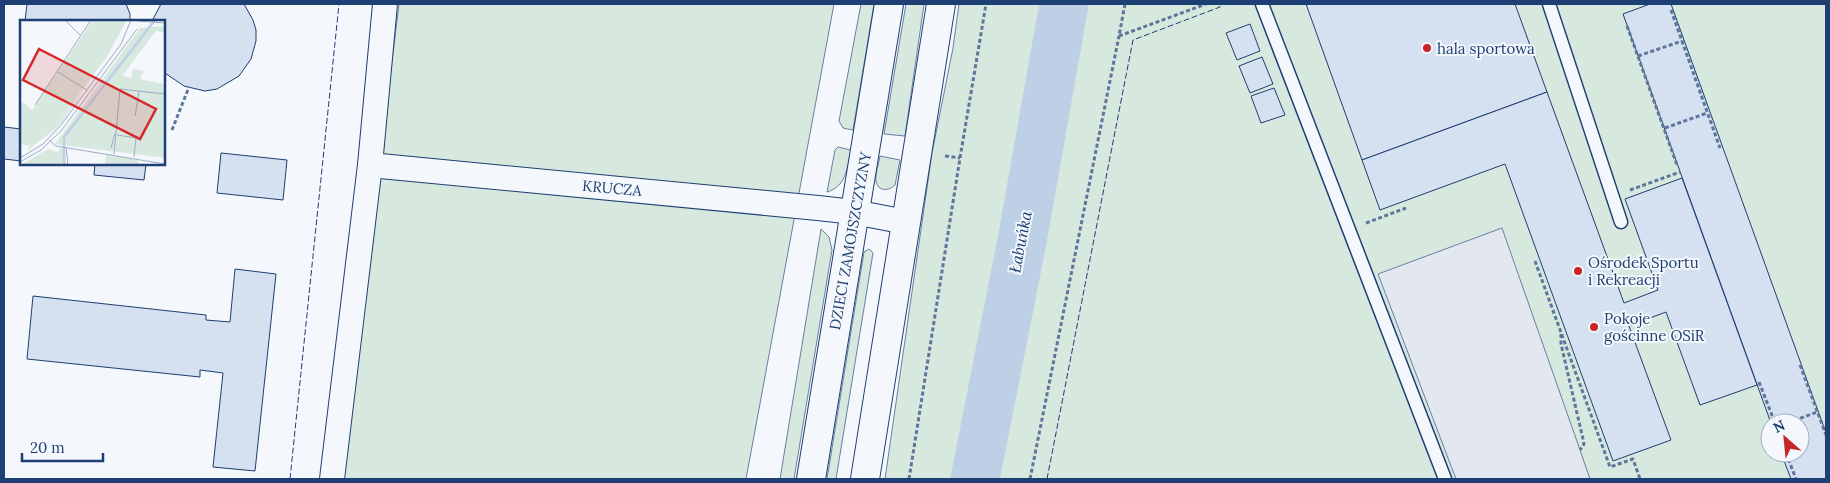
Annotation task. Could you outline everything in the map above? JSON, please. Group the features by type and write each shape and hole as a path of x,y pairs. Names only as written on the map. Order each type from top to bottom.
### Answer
{"main road":[{"name":"DZIECI ZAMOJSZCZYZNY","path":"811,479 889,4"},
{"path":"865,479 941,4"}],"street":[{"path":"332,479 370,165 385,4"},
{"name":"KRUCZA","path":"370,165 854,212 906,222"}],"lane":[{"path":"1262,4 1445,479"},
{"path":"1549,4 1621,222"}],"path":[{"path":"909,479 986,4"},
{"path":"1030,479 1125,4"},
{"path":"1119,36 1206,4"},
{"path":"1671,10 1720,148"},
{"path":"1627,26 1677,165"},
{"path":"1638,56 1682,41"},
{"path":"172,130 189,87"},
{"path":"1665,128 1707,113"},
{"path":"1613,197 1680,172"},
{"path":"1377,219 1406,208"},
{"path":"1535,261 1610,467 1633,459 1640,479"},
{"path":"1560,330 1561,344 1584,444 1580,450"},
{"path":"1800,365 1826,435"},
{"path":"1759,382 1771,413"},
{"path":"1810,415 1817,412"},
{"path":"1790,463 1796,479"}],"shaded area":[{"path":"399,4 834,4 746,479 341,479"},
{"path":"861,4 874,4 853,130 843,128 839,121"},
{"path":"906,4 924,4 905,136 884,134"},
{"path":"959,4 1826,4 1826,479 885,479 932,153 953,48"},
{"path":"838,147 851,150 847,169 839,185 827,192 835,150"},
{"path":"880,156 900,160 895,185 887,189 881,189 876,181"},
{"path":"1502,228 1590,479 1456,479 1378,274"},
{"path":"821,229 829,237 832,250 794,479 780,479"},
{"path":"869,249 873,253 836,479 827,479 864,252"}],"building":[{"path":"27,4 126,4 130,14 130,20 25,20"},
{"path":"161,4 244,4 256,30 256,41 251,59 239,76 217,89 205,91 184,86 165,73 165,20 153,20"},
{"name":"hala sportowa","path":"1306,4 1515,4 1547,92 1362,160"},
{"path":"1650,4 1671,4 1826,433 1826,479 1791,479 1785,463 1810,463 1810,413 1767,413 1623,14"},
{"path":"1250,24 1260,51 1237,60 1226,33"},
{"path":"1262,57 1273,84 1250,93 1239,66"},
{"path":"1274,88 1285,115 1261,123 1251,96"},
{"name":"Ośrodek Sportu i Rekreacji","path":"1547,92 1624,303 1658,290 1625,199 1682,178 1757,385 1700,405 1666,312 1629,326 1671,440 1613,461 1505,164 1380,210 1362,160"},
{"path":"4,127 20,129 20,161 4,159"},
{"path":"221,153 287,160 283,200 217,193"},
{"path":"95,165 146,165 144,180 94,175"},
{"path":"235,269 276,274 255,471 213,467 223,373 200,370 200,377 27,359 33,296 206,315 206,320 230,322"}],"waterway":[{"name":"Łabuńka","path":"975,479 1022,241 1064,4"}],"fence":[{"path":"290,479 339,4"},
{"path":"1047,479 1133,40 1220,7 1219,4"}],"place":[{"name":"hala sportowa","path":"1427,48"},
{"name":"Ośrodek Sportu i Rekreacji","path":"1578,271"},
{"name":"Pokoje gościnne OSiR","path":"1594,327"}]}
